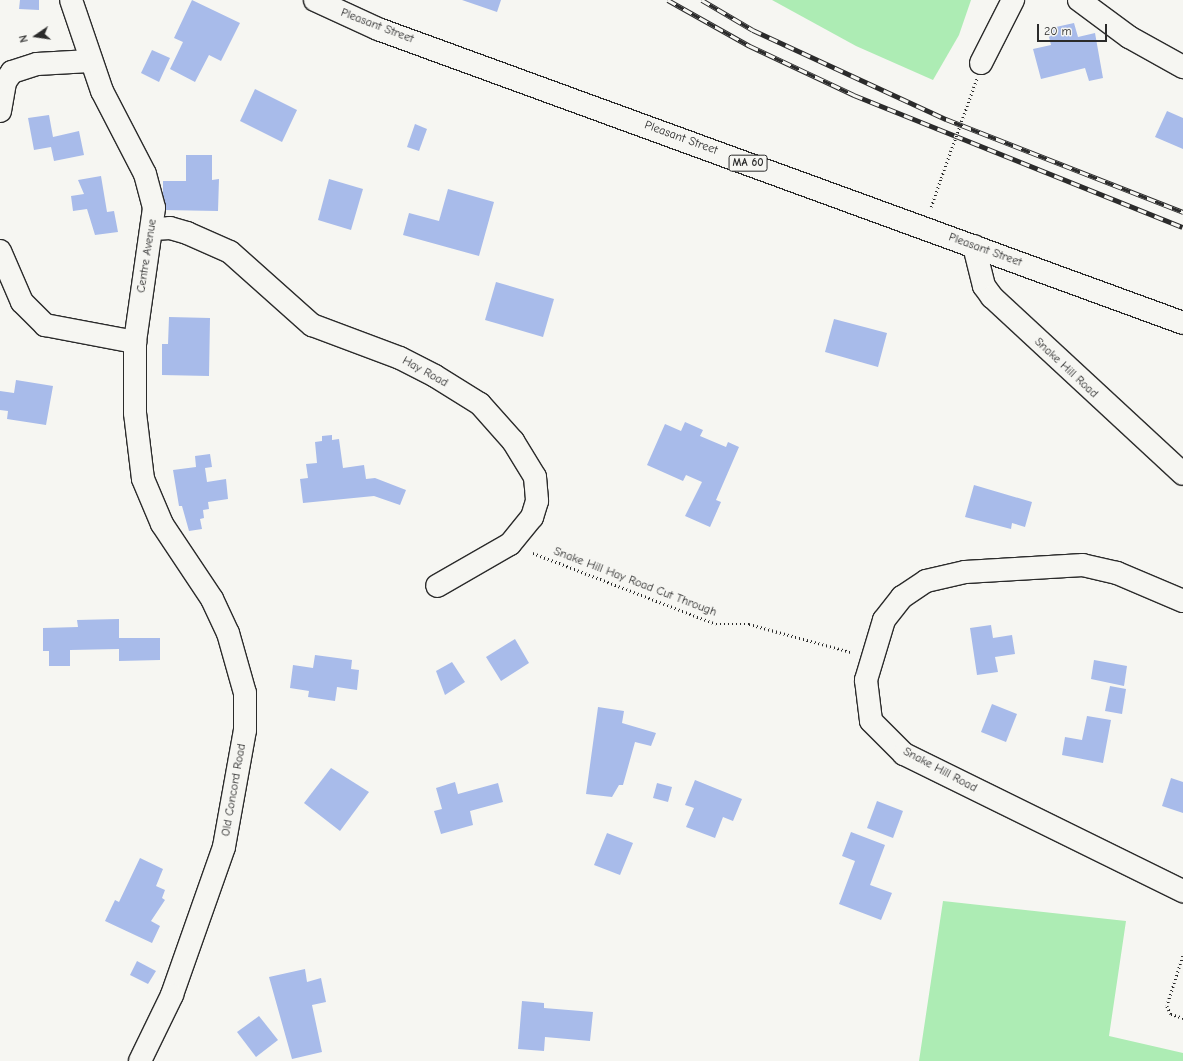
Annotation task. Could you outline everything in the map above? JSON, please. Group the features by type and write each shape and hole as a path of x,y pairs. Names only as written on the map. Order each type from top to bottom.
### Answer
{"street":[{"name":"Centre Avenue","path":"71,0 90,61 146,174 154,208 153,229 135,342 140,462 162,524"},
{"name":"Pleasant Street","path":"315,0 378,28 1183,323"},
{"path":"979,70 1013,0"},
{"path":"1079,0 1128,37 1183,67"},
{"path":"0,111 6,82 12,72 37,64 90,61"},
{"name":"Hay Road","path":"153,229 170,228 217,245 312,325 400,358 480,404 512,440 535,477 536,501 532,517 510,544 437,586"},
{"name":"Snake Hill Road","path":"974,246 984,286 992,297 1183,474"},
{"path":"0,251 22,302 45,325 135,342"},
{"name":"Old Concord Road","path":"140,1061 172,995 209,898 224,847 245,730 244,679 228,633 212,599 162,524"},
{"name":"Snake Hill Road","path":"1183,601 1117,573 1083,565 965,572 926,581 902,597 884,620 871,657 866,680 872,721 904,754 1183,890"}],"path":[{"path":"923,228 979,70"},
{"name":"Snake Hill Hay Road Cut Through","path":"510,544 716,624 749,624 871,657"},
{"path":"1183,956 1167,1006 1171,1014 1183,1018"}],"green space":[{"path":"772,0 971,0 959,35 933,80 856,46"},
{"path":"943,901 1126,921 1109,1036 1183,1053 1183,1061 919,1061"}],"building":[{"path":"20,0 39,0 39,10 19,9"},
{"path":"192,0 240,23 221,61 209,55 195,82 170,69 183,42 174,38"},
{"path":"462,0 501,0 497,12"},
{"path":"1074,23 1078,37 1095,33 1103,78 1089,81 1085,68 1041,79 1033,49 1051,45 1047,29"},
{"path":"152,50 170,58 159,82 141,73"},
{"path":"255,89 297,110 282,142 240,121"},
{"path":"1167,111 1183,118 1183,149 1155,137"},
{"path":"49,115 53,137 79,131 84,155 54,161 51,147 34,150 28,118"},
{"path":"415,124 427,129 419,151 407,147"},
{"path":"186,155 212,155 212,180 219,179 218,211 163,210 163,181 186,181"},
{"path":"101,176 107,212 114,211 118,232 95,235 87,209 73,211 71,196 84,194 78,180"},
{"path":"329,179 363,189 351,230 318,220"},
{"path":"448,189 494,202 479,256 403,235 409,213 439,221"},
{"path":"496,282 554,299 543,337 485,320"},
{"path":"169,317 210,318 209,376 162,375 162,344 168,344"},
{"path":"834,319 887,333 878,367 825,352"},
{"path":"16,380 53,386 46,425 7,419 8,411 0,410 0,391 14,393"},
{"path":"685,422 703,430 700,436 726,447 728,442 739,447 716,500 721,502 710,527 685,516 702,482 686,475 683,481 647,465 665,424 681,431"},
{"path":"332,435 332,440 339,439 343,468 364,465 366,479 375,478 406,490 400,505 374,496 303,503 300,479 308,478 306,464 317,463 315,442 322,441 322,436"},
{"path":"210,454 212,467 205,468 207,482 226,479 228,499 208,502 209,509 203,510 204,518 200,519 202,529 189,531 182,506 179,506 173,470 196,467 195,456"},
{"path":"974,485 1032,502 1025,527 1012,523 1011,529 965,517"},
{"path":"119,619 119,638 160,638 160,660 119,661 119,649 70,650 70,666 49,666 49,651 43,651 43,628 78,627 77,620"},
{"path":"991,625 993,638 1012,635 1015,654 995,657 998,672 977,675 970,628"},
{"path":"515,639 529,663 501,681 486,657"},
{"path":"315,655 352,660 351,669 359,670 357,690 337,687 335,701 308,697 309,691 290,688 293,665 313,668"},
{"path":"1094,660 1127,666 1124,686 1091,679"},
{"path":"452,662 465,682 445,695 436,671"},
{"path":"1110,686 1126,689 1122,714 1105,711"},
{"path":"992,704 1017,714 1006,742 981,732"},
{"path":"598,707 624,711 622,723 656,733 651,746 635,742 623,785 619,785 612,797 586,794"},
{"path":"1087,716 1111,720 1103,763 1062,755 1065,737 1082,740"},
{"path":"331,768 369,792 340,831 304,803"},
{"path":"1171,778 1183,782 1183,813 1162,806"},
{"path":"695,780 742,799 733,821 723,817 715,838 686,827 694,808 685,805"},
{"path":"455,782 458,794 498,783 503,802 470,811 473,825 441,834 434,811 442,809 436,788"},
{"path":"657,783 672,787 668,802 653,798"},
{"path":"877,801 903,811 893,838 867,828"},
{"path":"851,832 885,845 870,885 892,893 881,920 839,904 855,861 842,856"},
{"path":"607,833 633,843 620,875 594,865"},
{"path":"140,858 163,869 156,886 165,890 162,898 165,900 151,921 160,926 152,943 105,921 115,900 119,902"},
{"path":"137,961 156,971 148,984 130,975"},
{"path":"305,969 307,982 321,978 326,1002 312,1005 322,1052 292,1059 269,977"},
{"path":"522,1001 544,1003 544,1008 593,1012 590,1041 545,1037 544,1051 518,1049"},
{"path":"259,1016 278,1040 256,1057 237,1032"}],"railway":[{"path":"668,0 750,46 854,95 1183,227"},
{"path":"702,0 753,30 946,119 1183,212"}]}
